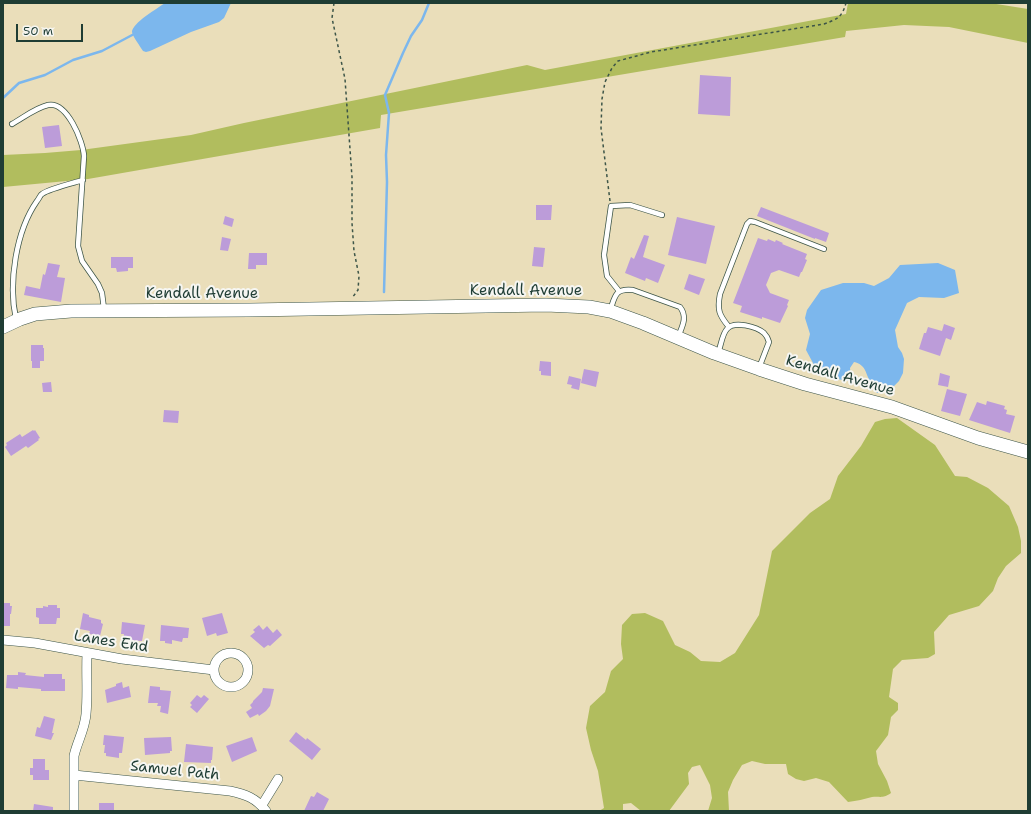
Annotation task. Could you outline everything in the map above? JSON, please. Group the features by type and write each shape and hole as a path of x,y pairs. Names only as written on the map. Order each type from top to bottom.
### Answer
{"main road":[{"name":"Kendall Avenue","path":"3,326 35,314 104,310 344,309 568,305 589,307 610,311 643,323 678,339 758,369 805,384 892,407 978,438 1028,452"}],"street":[{"name":"Lanes End","path":"3,640 35,643 87,654 122,659 214,670"},
{"path":"74,811 76,748 86,714 87,654"},
{"name":"Samuel Path","path":"74,775 230,791 249,796 256,800 264,808"},
{"path":"264,808 278,779"}],"lane":[{"path":"12,124 48,105 53,105 60,108 64,112 79,136 84,156 78,246 82,261 98,284 102,293 104,310"},
{"path":"16,320 13,306 15,263 24,226 31,210 42,194 83,180"},
{"path":"619,291 607,276 604,255 611,206 630,205 662,214"},
{"path":"729,327 719,312 718,305 720,294 744,229 750,221 824,249"},
{"path":"610,311 615,296 619,291 625,289 633,290 680,307 683,311 684,321 678,339"},
{"path":"718,354 726,329 732,324 739,323 764,332 769,342 758,369"}],"path":[{"path":"334,3 332,18 345,79 352,177 352,223 354,251 359,276 358,290 344,309"},
{"path":"611,206 605,172 601,128 602,99 605,82 612,68 618,61 651,52 824,24 836,20 843,13 846,3"}],"green space":[{"path":"848,3 990,3 1028,9 1028,43 949,27 904,25 846,31 845,37 381,115 380,128 88,179 3,187 3,155 81,150 191,135 527,65 545,70 846,14"},
{"path":"897,418 935,445 955,476 967,477 988,488 1009,506 1018,527 1021,541 1021,553 1006,566 998,578 993,591 979,606 949,615 934,632 935,654 928,658 902,660 893,669 889,697 898,703 898,710 891,717 888,735 876,751 878,764 887,781 891,793 883,797 872,797 848,802 829,782 816,778 804,781 796,779 788,774 786,764 765,764 752,761 742,765 733,780 728,792 729,811 708,811 712,798 710,785 700,765 692,767 688,773 689,784 669,811 641,811 631,803 623,804 623,811 599,811 604,808 598,771 586,728 590,706 605,692 611,671 623,659 621,644 622,625 632,614 645,613 663,621 675,645 690,652 701,661 720,662 735,653 759,615 772,551 810,513 830,499 838,476 861,446 875,422"}],"water":[{"path":"165,3 231,3 224,18 219,22 191,32 150,51 143,51 135,39 132,32 133,28 151,12"},
{"path":"938,263 955,270 959,293 944,298 919,297 907,303 895,330 898,347 904,359 903,373 899,381 893,387 877,393 863,367 854,362 850,368 851,378 848,381 814,370 813,363 806,350 810,334 805,318 807,310 821,290 843,283 864,283 874,286 889,278 900,265"}],"building":[{"path":"700,75 731,77 730,116 698,114"},
{"path":"59,125 62,146 45,148 42,127"},
{"path":"536,205 552,205 551,220 536,220"},
{"path":"761,207 829,233 826,242 757,216"},
{"path":"225,216 234,219 232,227 223,224"},
{"path":"677,217 715,226 706,264 668,255"},
{"path":"644,235 649,236 643,257 665,265 658,283 646,278 645,281 625,273 631,257 634,259"},
{"path":"222,237 231,239 228,251 220,250"},
{"path":"758,238 767,241 768,239 775,242 776,240 807,254 805,259 807,260 799,277 779,270 771,273 766,285 770,293 789,300 788,306 780,323 740,312 742,306 733,303"},
{"path":"534,247 545,248 543,267 532,266"},
{"path":"249,253 267,253 267,265 256,265 256,269 248,269"},
{"path":"111,257 133,257 133,268 128,268 128,271 117,272 116,268 111,268"},
{"path":"48,263 60,265 57,277 65,278 61,302 24,295 26,286 40,289 43,274 45,275"},
{"path":"689,274 705,279 699,295 684,289"},
{"path":"944,324 955,328 951,340 946,338 940,356 919,349 924,333 926,333 928,327 942,331"},
{"path":"31,345 43,345 44,361 40,361 40,368 32,368"},
{"path":"540,361 551,362 551,376 541,375 541,371 539,371"},
{"path":"584,369 599,372 596,387 581,383"},
{"path":"940,373 950,376 948,387 938,385"},
{"path":"569,376 581,379 579,390 571,388 572,385 567,384"},
{"path":"51,382 52,392 43,392 42,383"},
{"path":"947,389 967,394 960,416 941,411"},
{"path":"987,401 1005,406 1004,409 1007,410 1006,414 1015,416 1010,433 969,420 977,402 986,405"},
{"path":"164,410 179,411 178,423 163,422"},
{"path":"35,430 40,438 38,439 39,440 28,448 26,446 11,456 5,447 7,445 6,443 20,434 22,437"},
{"path":"3,603 10,603 10,606 12,606 10,626 3,626"},
{"path":"48,605 57,605 57,608 60,608 60,618 57,618 56,624 39,624 39,618 36,617 36,608 43,608 43,606 48,607"},
{"path":"83,613 89,615 89,617 101,620 101,623 103,624 100,636 89,634 90,631 80,629"},
{"path":"222,613 228,633 217,636 216,633 207,636 202,618"},
{"path":"122,622 145,625 142,641 123,640 124,634 121,634"},
{"path":"161,625 189,628 188,638 183,638 182,642 172,640 172,644 165,643 165,641 160,641"},
{"path":"259,625 263,630 267,626 273,633 277,629 282,635 270,646 268,645 264,648 250,636 255,632 253,630"},
{"path":"18,672 26,673 25,675 44,677 44,674 62,674 62,679 65,679 65,691 41,691 41,689 18,687 18,689 6,688 7,675 18,675"},
{"path":"122,682 123,688 129,686 131,697 107,703 105,690"},
{"path":"150,686 160,687 160,690 171,691 168,714 160,712 161,706 157,706 158,703 148,703"},
{"path":"263,688 274,689 270,706 259,716 258,714 250,718 246,712 252,708 250,705 262,692"},
{"path":"197,695 201,698 204,695 209,699 197,713 190,707 192,705 190,703"},
{"path":"44,716 55,719 52,733 54,733 51,740 35,736 37,727 40,728"},
{"path":"296,732 306,740 307,738 321,749 312,760 289,741"},
{"path":"104,735 124,737 122,753 119,753 119,758 106,756 106,753 104,753"},
{"path":"171,737 172,751 170,751 170,753 145,755 144,738"},
{"path":"252,737 257,751 232,762 226,746"},
{"path":"186,744 213,747 211,763 184,762"},
{"path":"33,759 45,759 45,770 49,770 49,780 33,780 33,775 30,775 30,768 33,768"},
{"path":"317,792 329,799 323,811 304,811 311,796 314,797"},
{"path":"99,803 114,803 114,811 99,811"},
{"path":"34,804 53,807 53,811 33,811"}],"waterway":[{"path":"384,292 387,182 386,155 389,113 385,95 411,36 422,20 429,3"},
{"path":"3,98 19,83 45,75 73,60 102,51 136,33"}]}
